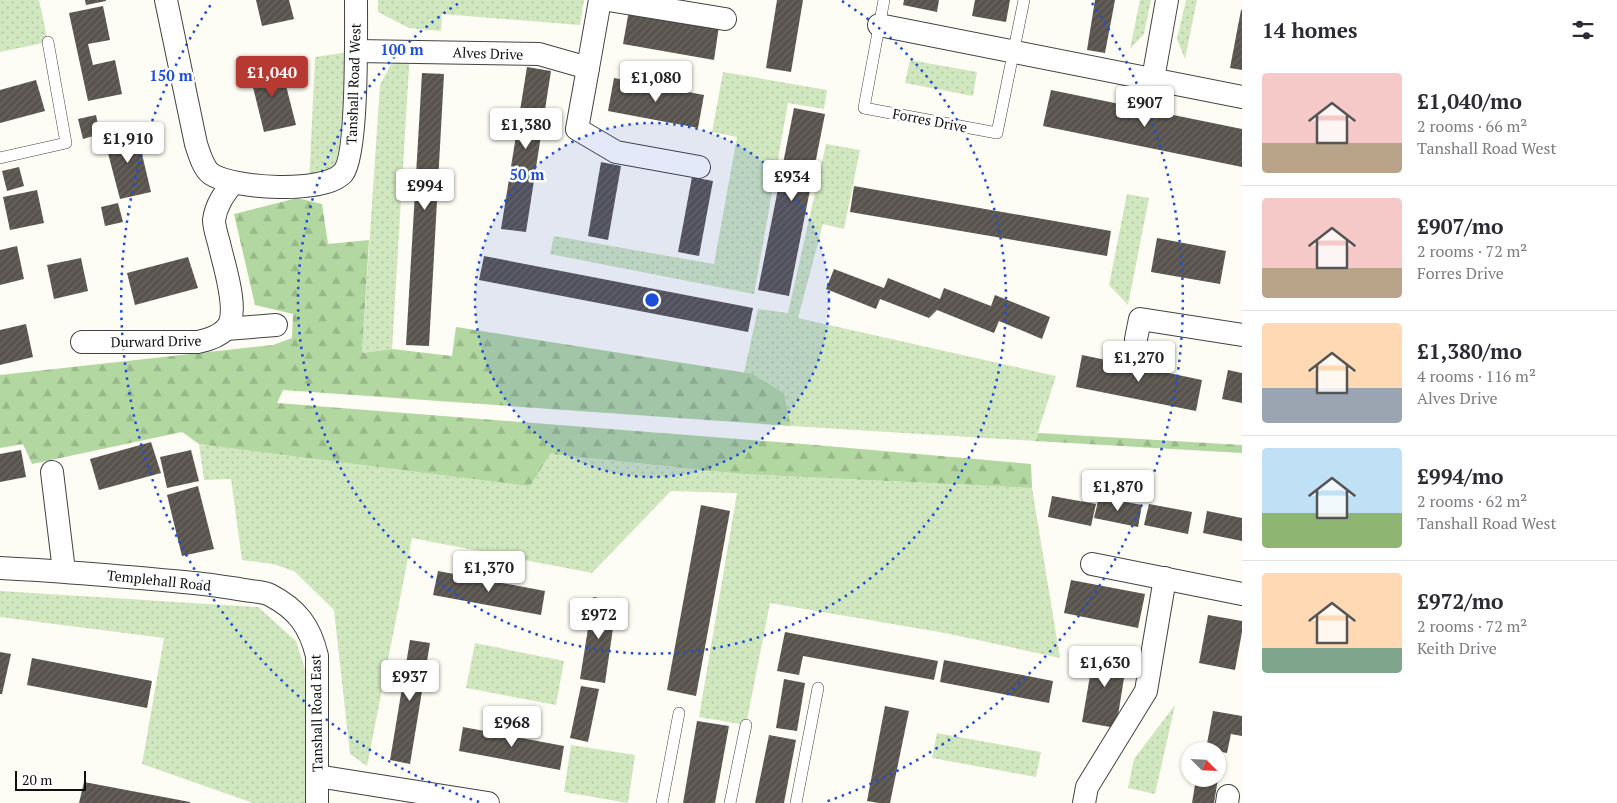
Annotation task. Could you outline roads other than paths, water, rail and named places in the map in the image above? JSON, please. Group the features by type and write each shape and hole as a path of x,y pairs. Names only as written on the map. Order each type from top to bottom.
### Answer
{"street":[{"path":"166,0 196,144 201,159 209,172 233,183 223,194 217,207 214,222 231,298 232,314 226,329"},
{"name":"Tanshall Road West","path":"233,183 265,186 309,186 328,182 343,173 350,157 352,137 356,0"},
{"path":"600,0 577,130 616,152 699,167"},
{"path":"608,0 724,19"},
{"path":"1153,79 1167,0"},
{"path":"879,25 1242,97"},
{"name":"Alves Drive","path":"356,50 539,54 588,68"},
{"path":"1136,339 1140,319 1242,335"},
{"name":"Durward Drive","path":"82,342 198,342 213,338 226,329 276,325"},
{"path":"52,472 64,570"},
{"path":"1092,564 1242,594"},
{"name":"Templehall Road","path":"0,568 64,570 222,586 268,594 296,613 307,625"},
{"path":"1084,803 1087,787 1146,690 1165,578"},
{"name":"Tanshall Road East","path":"307,625 317,656 317,803"},
{"path":"317,776 488,803"}],"lane":[{"name":"Forres Drive","path":"884,0 864,108 997,134 1024,0"},
{"path":"0,158 66,143 48,42"},
{"path":"796,803 818,688"},
{"path":"662,803 680,713"},
{"path":"730,803 746,725"}]}
